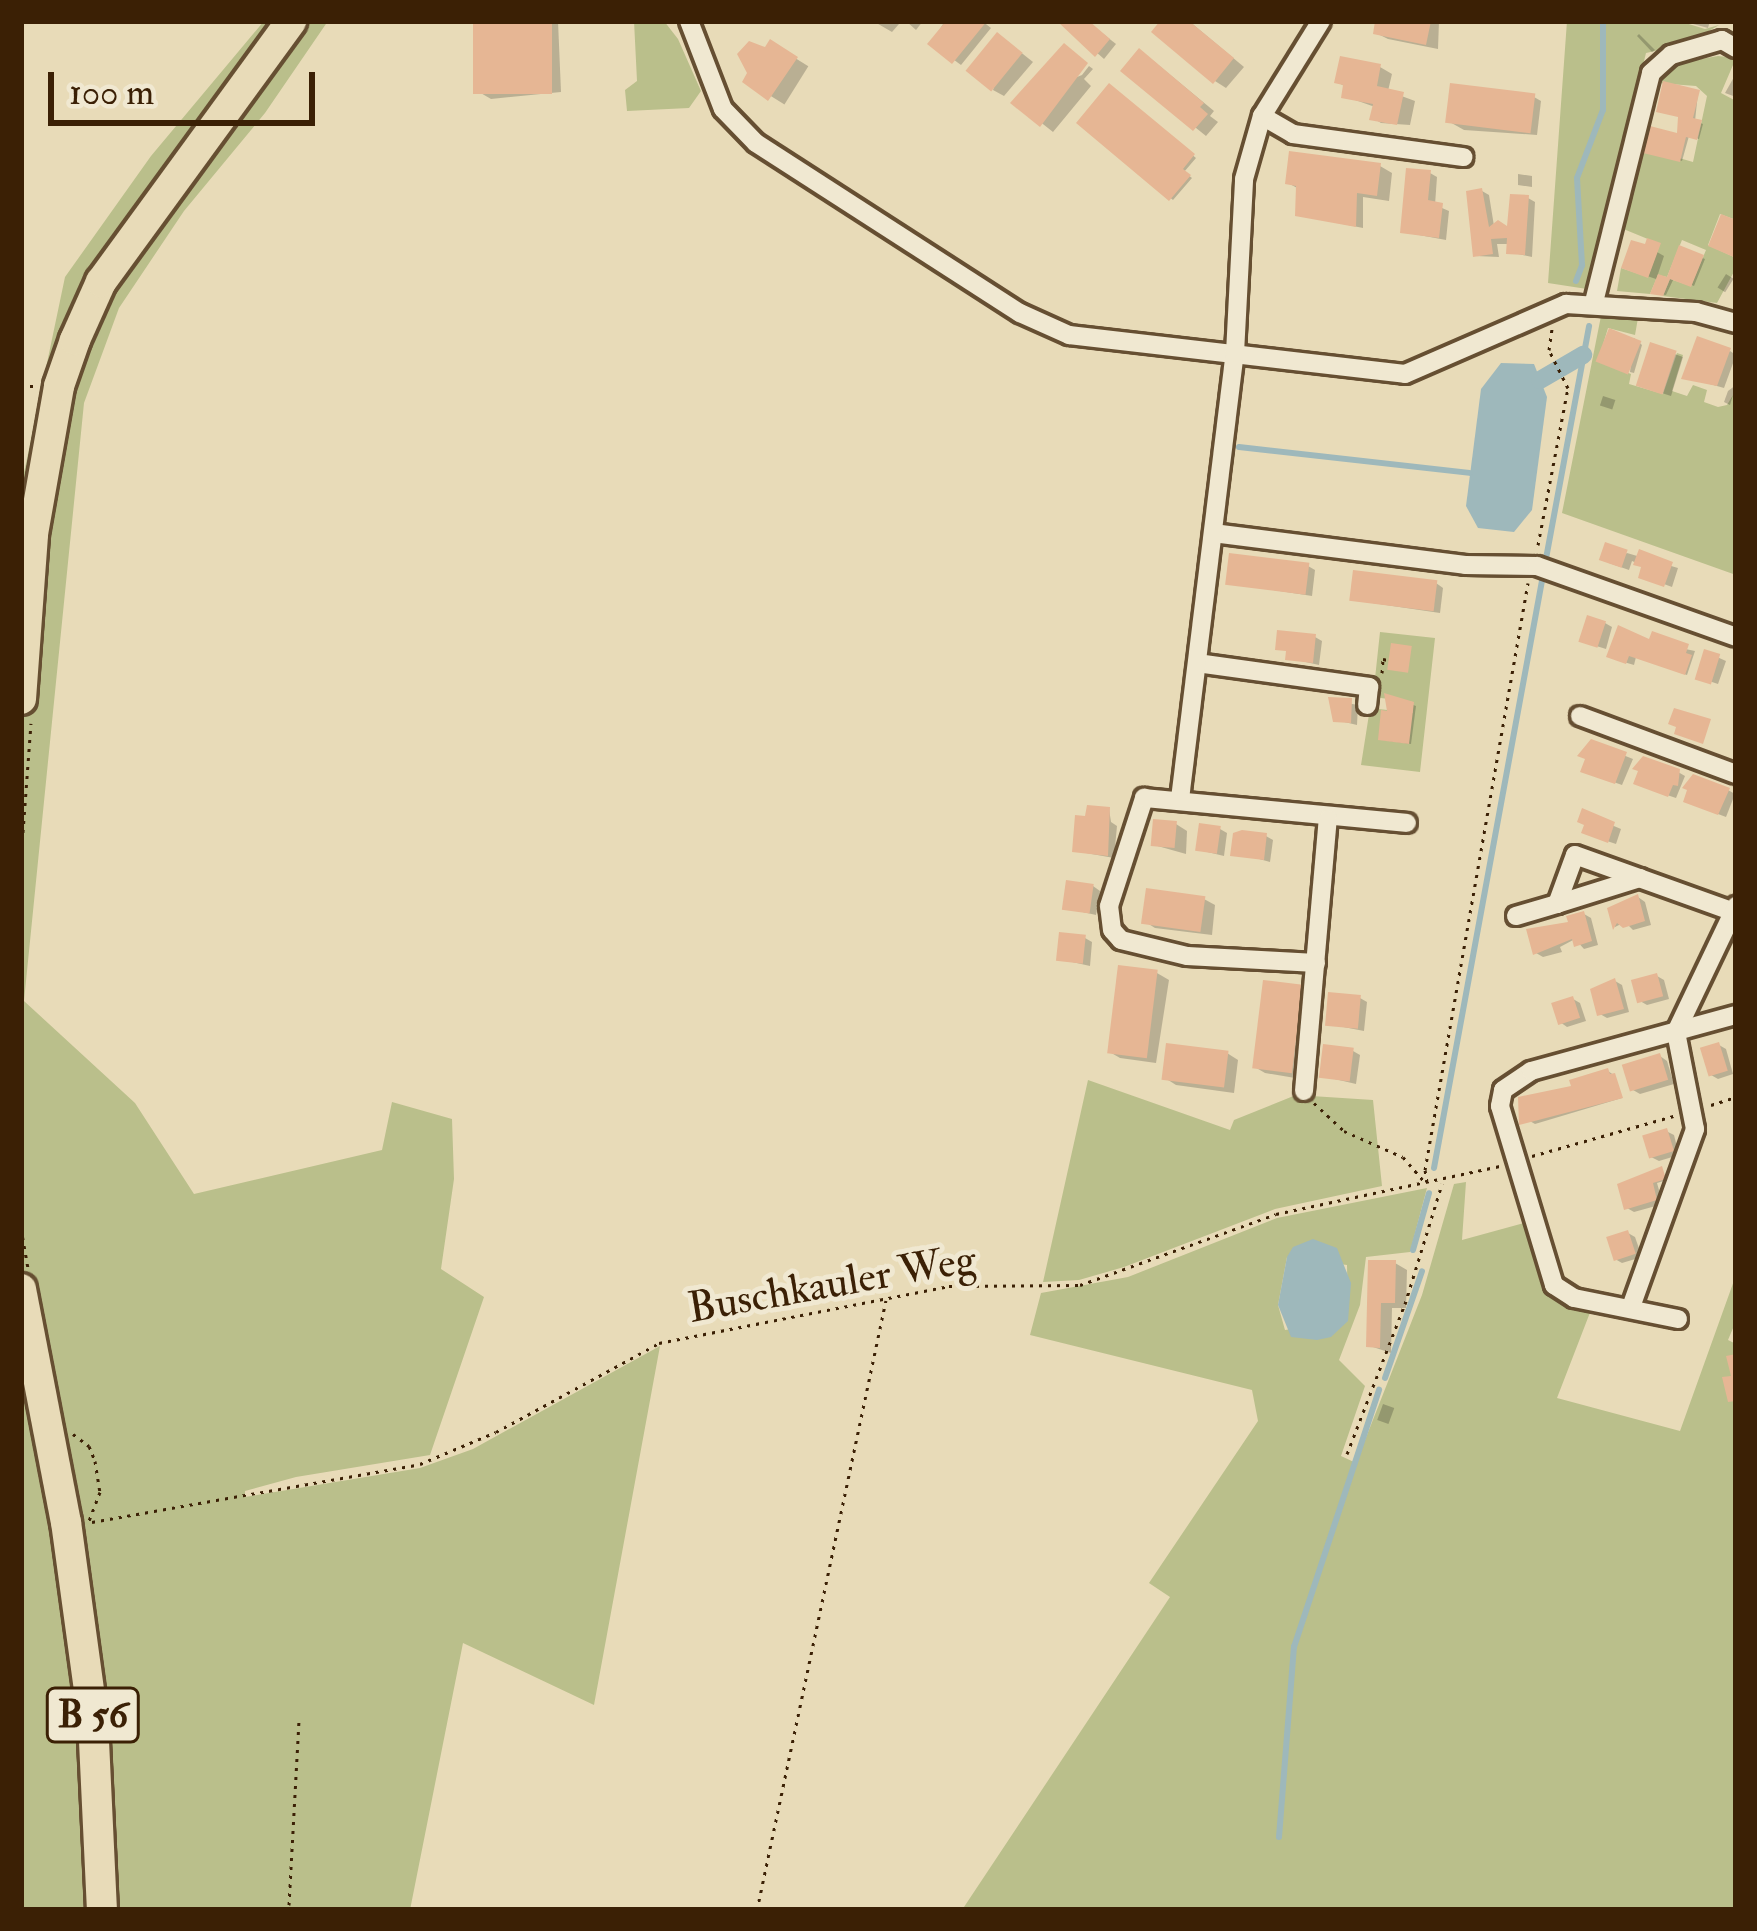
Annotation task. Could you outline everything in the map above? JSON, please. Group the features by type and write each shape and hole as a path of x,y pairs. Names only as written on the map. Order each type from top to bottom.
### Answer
{"main road":[{"path":"26,710 36,512 58,386 75,340 101,282 136,230 291,21"},
{"name":"B 56","path":"21,1289 66,1522 93,1720 102,1910"}],"street":[{"path":"689,21 719,102 740,129 1020,313 1069,334 1405,374 1555,309 1594,302 1696,312 1736,323"},
{"path":"1180,799 1235,352 1244,179 1262,116 1321,21"},
{"path":"1594,302 1651,74 1671,55 1729,36"},
{"path":"1262,116 1293,134 1463,157"},
{"path":"1213,533 1465,565 1532,566 1736,637"},
{"path":"1197,663 1370,687 1367,704"},
{"path":"1580,716 1736,774"},
{"path":"1316,963 1187,956 1130,944 1112,931 1109,905 1144,798 1407,823"},
{"path":"1304,1091 1328,818"},
{"path":"1557,904 1574,855 1735,909 1676,1032 1696,1129 1631,1307"},
{"path":"1516,916 1640,878"},
{"path":"1678,1319 1574,1298 1554,1286 1499,1106 1513,1079 1736,1015"}],"path":[{"path":"1427,1184 1425,1170 1568,388 1549,350 1555,309"},
{"path":"1381,681 1383,659 1388,661"},
{"path":"21,859 26,710"},
{"path":"1304,1091 1345,1131 1403,1157 1427,1184"},
{"name":"Buschkauler Weg","path":"63,1430 89,1446 95,1461 100,1492 88,1522 419,1463 496,1432 659,1343 949,1286 1080,1285 1276,1214 1442,1182 1736,1097"},
{"path":"1347,1454 1405,1304 1442,1182"},
{"path":"757,1910 882,1335 886,1298"},
{"path":"293,1910 289,1905 299,1720"}],"green space":[{"path":"264,21 328,21 265,113 184,211 119,308 84,403 24,1001 135,1103 194,1194 382,1150 392,1102 452,1119 454,1179 441,1269 484,1297 430,1455 296,1477 245,1491 245,1497 420,1468 473,1449 660,1346 594,1705 463,1643 410,1910 21,1910 21,487 65,277 151,156"},
{"path":"634,21 664,21 678,39 701,91 689,108 627,111 625,90 637,81"},
{"path":"1567,21 1679,21 1705,29 1719,25 1687,44 1646,53 1587,289 1548,283"},
{"path":"1718,56 1736,58 1721,93 1736,101 1736,220 1720,214 1708,245 1736,258 1736,268 1717,303 1663,296 1670,279 1691,286 1706,250 1682,240 1667,277 1658,275 1650,294 1617,291 1621,268 1648,277 1660,244 1621,228 1641,147 1693,162 1707,96 1696,86 1657,83 1658,77 1673,64"},
{"path":"1601,316 1638,318 1635,335 1608,328 1598,361 1631,374 1629,384 1663,394 1677,353 1683,355 1672,391 1687,396 1693,385 1707,390 1704,402 1718,407 1727,405 1736,390 1736,575 1562,513"},
{"path":"1380,632 1435,638 1420,772 1361,765 1370,708 1413,713 1413,702 1373,697"},
{"path":"1088,1080 1230,1130 1234,1120 1296,1095 1373,1100 1382,1186 1275,1209 1079,1280 1043,1282"},
{"path":"1466,1182 1462,1240 1524,1223 1540,1281 1553,1298 1591,1310 1557,1398 1680,1431 1736,1275 1736,1321 1728,1340 1736,1344 1736,1910 962,1910 1170,1597 1149,1583 1258,1421 1252,1390 1030,1335 1041,1293 1128,1277 1277,1218 1427,1188 1410,1252 1366,1257 1360,1305 1339,1360 1365,1386 1341,1456 1356,1463 1422,1295 1454,1184","holes":["1287,1257 1347,1265 1348,1321 1285,1330 1278,1305"]}],"water":[{"path":"1501,363 1534,364 1547,397 1532,510 1514,532 1478,528 1466,506 1481,389"},
{"path":"1313,1239 1337,1248 1351,1283 1348,1321 1331,1337 1317,1340 1291,1337 1278,1305 1287,1257 1293,1247"}],"building":[{"path":"473,21 552,21 552,94 473,94"},
{"path":"946,21 987,21 952,64 927,44"},
{"path":"1057,21 1089,21 1110,39 1095,57"},
{"path":"1160,21 1189,21 1234,58 1213,84 1151,32"},
{"path":"1375,21 1431,21 1426,45 1373,34"},
{"path":"997,32 1023,53 991,92 966,71"},
{"path":"770,39 798,57 768,101 742,82 747,73 737,54 749,41 765,47"},
{"path":"1064,43 1088,63 1040,127 1010,103"},
{"path":"1139,48 1204,103 1200,107 1208,114 1193,131 1120,71"},
{"path":"1340,56 1381,64 1377,86 1404,92 1397,125 1369,120 1373,104 1341,98 1343,85 1334,83"},
{"path":"1663,81 1700,90 1693,118 1702,120 1697,140 1686,137 1680,162 1643,153 1650,126 1677,133 1678,117 1656,112"},
{"path":"1109,83 1195,154 1183,169 1191,175 1169,201 1076,123"},
{"path":"1450,83 1535,93 1530,133 1445,123"},
{"path":"1289,151 1381,163 1377,196 1357,193 1356,227 1295,216 1296,186 1285,184"},
{"path":"1406,168 1431,170 1428,200 1443,203 1439,238 1400,233"},
{"path":"1482,188 1489,227 1498,220 1507,226 1510,194 1529,195 1525,255 1506,254 1507,238 1491,239 1493,254 1473,257 1466,191"},
{"path":"1721,214 1736,220 1736,258 1708,246"},
{"path":"1647,238 1661,243 1648,278 1621,268 1631,240 1645,244"},
{"path":"1679,245 1704,255 1691,287 1670,279 1663,296 1650,294 1658,274 1667,277"},
{"path":"1609,328 1641,341 1628,374 1596,361"},
{"path":"1697,336 1731,348 1717,386 1681,379"},
{"path":"1650,342 1677,351 1662,394 1636,386"},
{"path":"1605,542 1628,550 1622,568 1599,560"},
{"path":"1639,549 1673,562 1664,587 1638,578 1641,567 1633,565"},
{"path":"1229,553 1309,563 1305,595 1225,585"},
{"path":"1353,570 1437,580 1434,611 1349,601"},
{"path":"1587,615 1606,621 1597,648 1578,642"},
{"path":"1618,625 1649,639 1652,631 1689,644 1686,653 1692,655 1685,675 1629,656 1626,664 1606,657"},
{"path":"1277,630 1316,634 1313,663 1285,660 1286,651 1275,650"},
{"path":"1391,643 1412,646 1408,673 1387,670"},
{"path":"1704,649 1720,654 1711,685 1695,680"},
{"path":"1384,693 1414,702 1409,744 1378,740 1381,710 1387,711"},
{"path":"1328,697 1352,698 1351,723 1333,722"},
{"path":"1674,708 1711,719 1703,744 1674,734 1676,727 1668,724"},
{"path":"1591,739 1627,752 1615,784 1580,772 1585,759 1577,756"},
{"path":"1643,756 1680,769 1678,786 1673,785 1668,797 1633,784 1638,771 1632,769"},
{"path":"1693,774 1730,788 1718,815 1683,802 1687,790 1682,788"},
{"path":"1087,805 1110,807 1108,856 1072,852 1075,815 1085,816"},
{"path":"1582,808 1615,822 1608,843 1581,833 1584,825 1577,822"},
{"path":"1153,819 1177,821 1175,848 1151,846"},
{"path":"1199,823 1221,826 1217,854 1195,851"},
{"path":"1233,833 1267,833 1264,860 1230,856"},
{"path":"1066,880 1094,884 1090,914 1062,910"},
{"path":"1146,888 1205,896 1200,932 1141,924"},
{"path":"1638,894 1645,921 1623,928 1617,923 1613,930 1607,908"},
{"path":"1584,911 1592,941 1574,947 1572,939 1533,955 1526,929 1568,922 1566,916"},
{"path":"1059,932 1086,935 1083,964 1056,961"},
{"path":"1118,965 1158,970 1147,1058 1107,1053"},
{"path":"1657,973 1663,996 1637,1003 1631,980"},
{"path":"1615,978 1624,1009 1597,1016 1590,989"},
{"path":"1263,980 1303,985 1292,1073 1252,1068"},
{"path":"1328,992 1361,995 1358,1029 1325,1026"},
{"path":"1573,996 1580,1018 1558,1025 1551,1003"},
{"path":"1719,1042 1728,1071 1709,1077 1700,1048"},
{"path":"1166,1043 1229,1051 1224,1087 1161,1080"},
{"path":"1323,1044 1354,1048 1350,1082 1319,1078"},
{"path":"1660,1053 1668,1080 1630,1091 1622,1065"},
{"path":"1608,1068 1610,1074 1615,1073 1623,1098 1519,1125 1518,1097 1571,1086 1569,1080"},
{"path":"1667,1128 1674,1151 1649,1159 1642,1136"},
{"path":"1662,1166 1666,1179 1653,1183 1657,1200 1624,1210 1617,1184"},
{"path":"1628,1230 1636,1254 1614,1261 1606,1237"},
{"path":"1368,1260 1396,1260 1395,1303 1381,1303 1380,1348 1366,1347"},
{"path":"1736,1354 1736,1401 1728,1402 1722,1377 1731,1376 1726,1356"}],"waterway":[{"path":"1576,281 1582,265 1577,178 1603,110 1603,21"},
{"path":"1545,564 1589,326"},
{"path":"1540,380 1583,355"},
{"path":"1239,447 1470,473"},
{"path":"1434,1168 1544,570"},
{"path":"1413,1250 1429,1193"},
{"path":"1385,1378 1422,1271"},
{"path":"1279,1837 1294,1647 1379,1390"}]}
